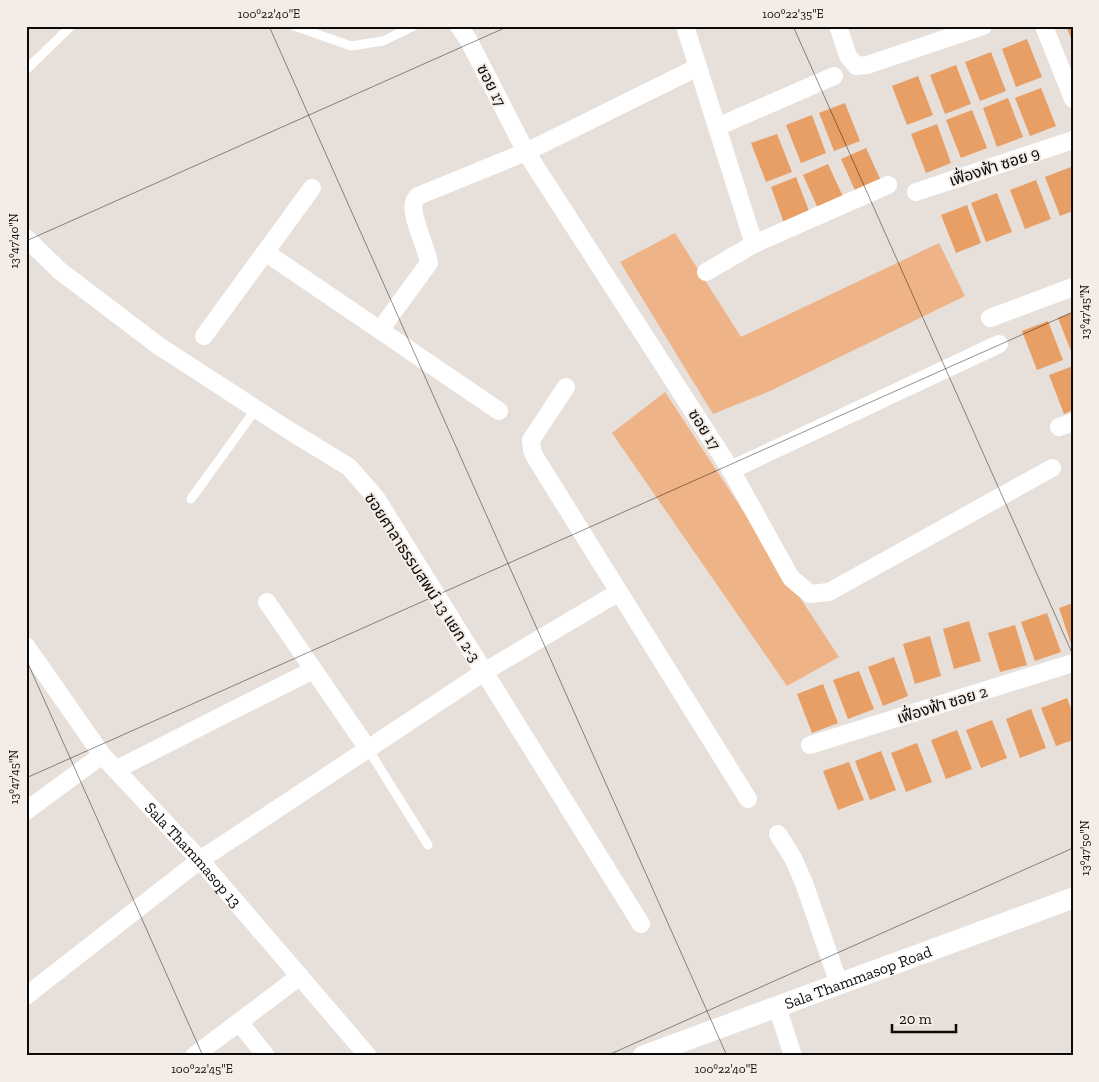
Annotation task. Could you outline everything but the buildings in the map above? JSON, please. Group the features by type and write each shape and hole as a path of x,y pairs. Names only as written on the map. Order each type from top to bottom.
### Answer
{"street":[{"name":"ซอย 17","path":"459,26 469,40 526,152 731,470 791,578 810,594 829,592 1052,468"},
{"path":"685,26 754,244"},
{"path":"838,26 848,56 856,66 867,66 983,26"},
{"path":"1044,26 1073,99"},
{"path":"380,330 429,263 415,218 413,205 418,196 526,152 698,67"},
{"path":"717,127 834,76"},
{"name":"เฟื่องฟ้า ซอย 9","path":"916,192 1073,140"},
{"path":"706,272 754,244 888,185"},
{"path":"204,336 312,188"},
{"name":"ซอยศาลาธรรมสพน์ 13 แยก 2-3","path":"26,238 60,271 158,346 348,467 376,498 641,924"},
{"path":"265,252 499,412"},
{"path":"990,318 1073,287"},
{"path":"731,470 999,344"},
{"path":"566,387 531,440 535,457 748,799"},
{"path":"26,996 200,860 484,672 619,592"},
{"path":"267,602 368,749"},
{"name":"Sala Thammasop 13","path":"26,646 102,755 200,860 368,1056"},
{"name":"เฟื่องฟ้า ซอย 2","path":"810,745 1073,663"},
{"path":"117,769 313,670"},
{"path":"26,810 102,755"},
{"path":"778,834 793,858 800,875 839,984"},
{"name":"Sala Thammasop Road","path":"643,1056 1073,898"},
{"path":"194,1056 300,976"},
{"path":"777,1006 793,1056"},
{"path":"239,1022 266,1056"}],"lane":[{"path":"26,70 71,26"},
{"path":"294,26 351,46 383,41 414,26"},
{"path":"191,499 256,409"},
{"path":"368,749 428,845"}],"shaded area":[{"path":"675,233 741,337 939,243 965,296 768,392 713,414 620,262"},
{"path":"665,392 839,657 787,686 612,433"}]}
